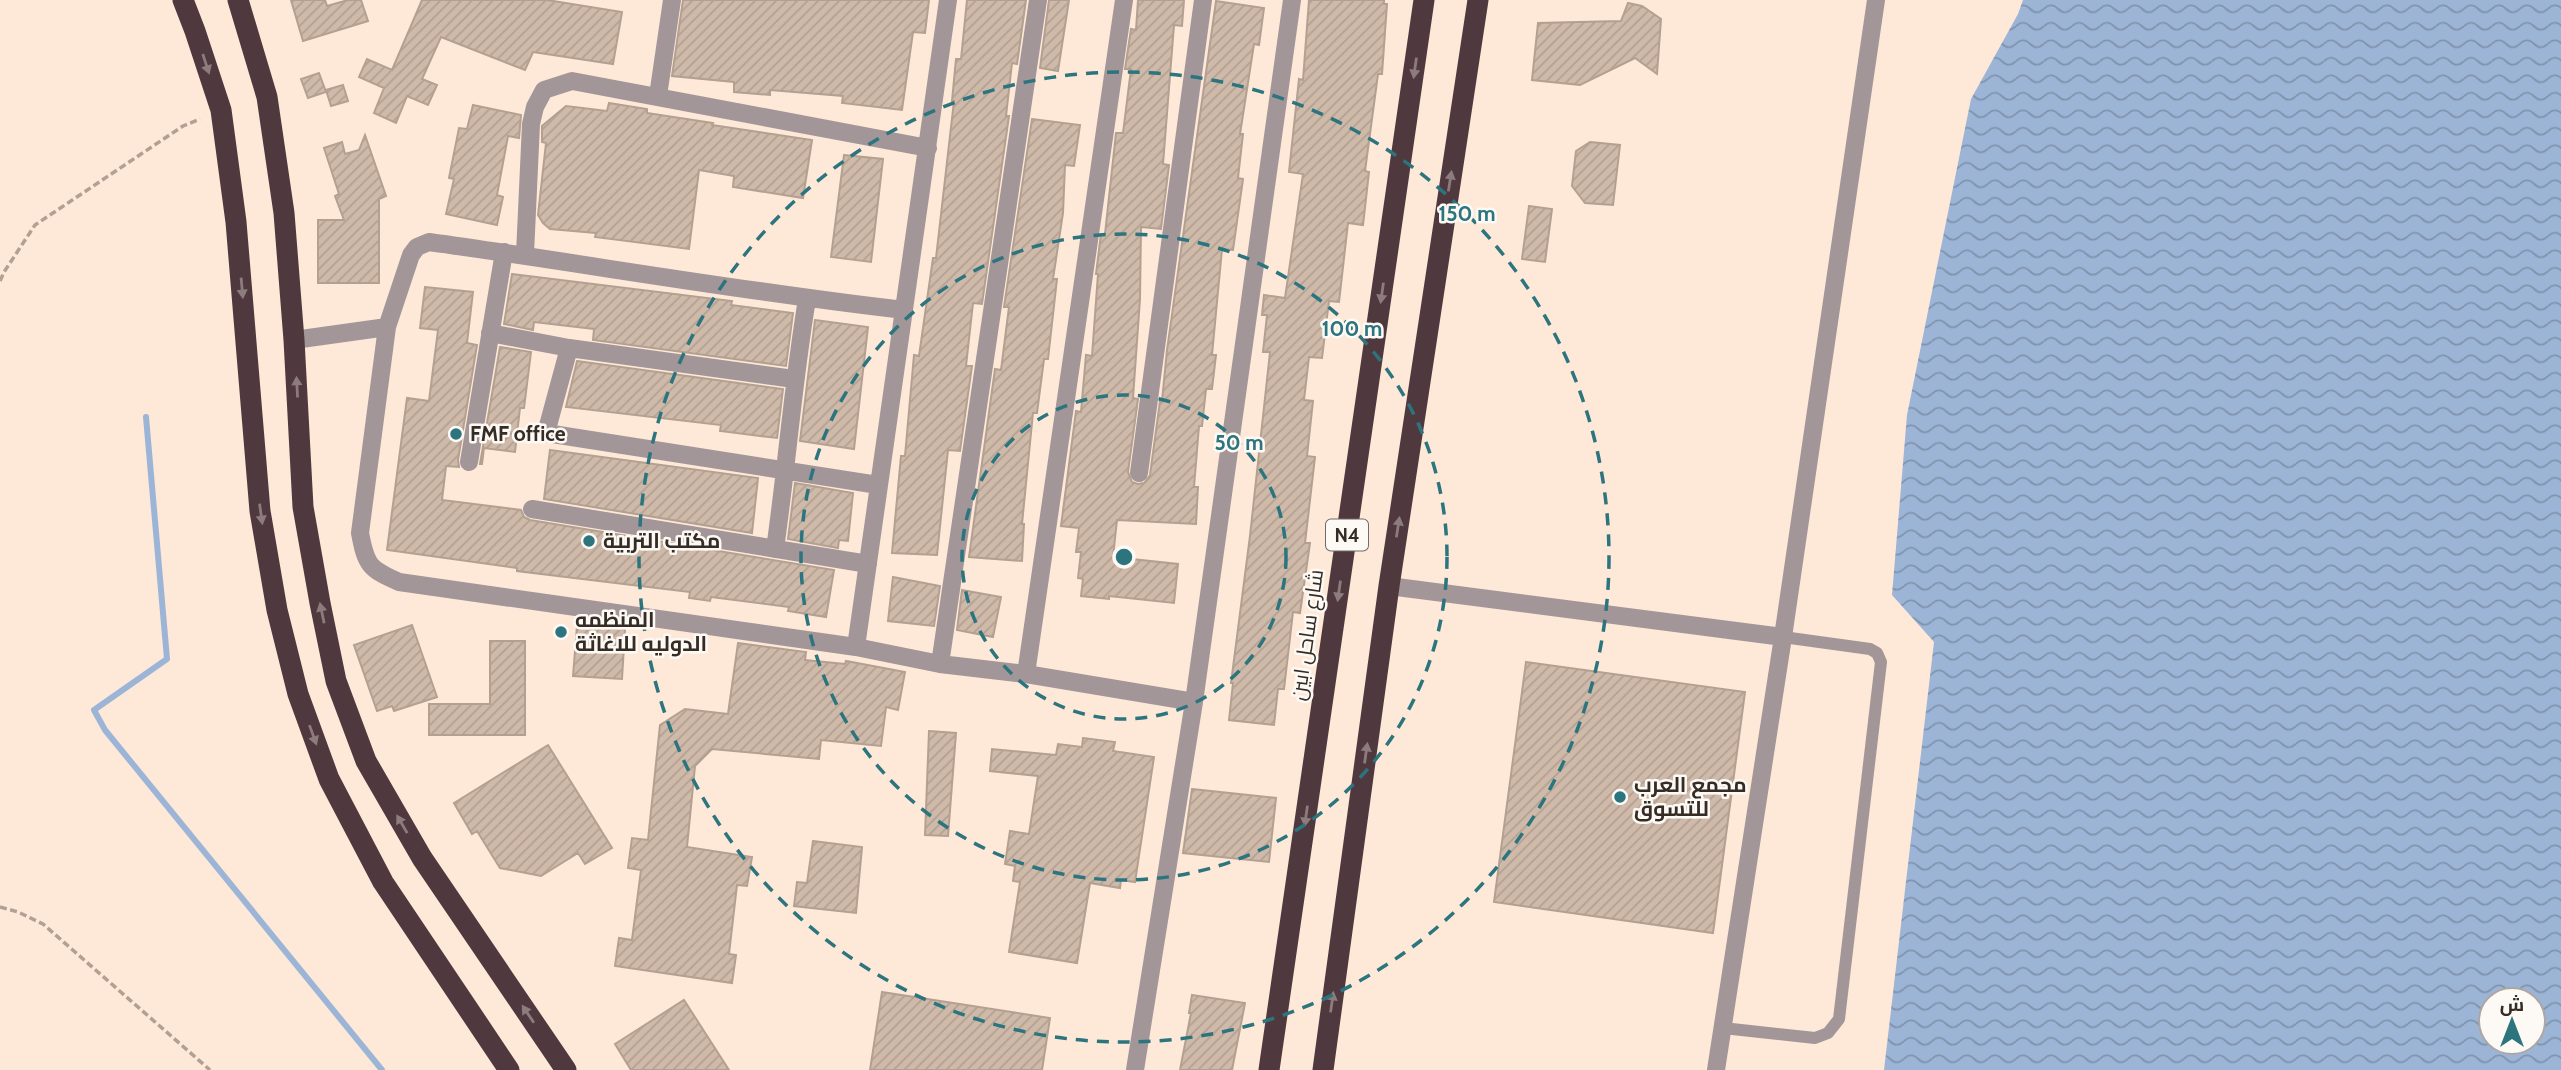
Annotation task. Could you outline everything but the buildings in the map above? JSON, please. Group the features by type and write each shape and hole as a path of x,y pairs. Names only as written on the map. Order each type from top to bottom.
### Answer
{"highway":[{"path":"183,0 221,110 236,222 260,511 277,610 298,694 329,779 383,882 509,1070"},
{"path":"238,0 267,97 284,213 303,507 336,681 366,761 422,858 566,1070"},
{"name":"شارع ساحل ابين","path":"1269,1070 1424,0"},
{"name":"N4","path":"1323,1070 1388,586 1478,0"}],"street":[{"path":"658,96 671,0"},
{"path":"856,647 948,0"},
{"path":"940,664 1038,0"},
{"path":"1026,674 1124,0"},
{"path":"1139,473 1203,0"},
{"path":"1135,1070 1194,702 1292,0"},
{"path":"1716,1070 1783,637 1876,0"},
{"path":"526,254 531,124 535,107 544,90 572,81 928,148"},
{"path":"904,310 807,299 526,254 429,242 417,247 411,255 387,327 360,533 365,556 374,571 398,582 856,647 940,664 1026,674 1194,702"},
{"path":"469,462 504,252"},
{"path":"775,549 786,470 794,379 807,299"},
{"path":"294,340 387,327"},
{"path":"490,333 569,348 794,379"},
{"path":"569,348 546,433 878,485"},
{"path":"532,509 868,564"},
{"path":"1388,586 1783,637"}],"lane":[{"path":"1723,1028 1815,1038 1828,1033 1839,1019 1881,662 1877,653 1870,649 1783,637"}],"path":[{"path":"0,281 35,225 183,126 221,110"},
{"path":"0,907 43,924 210,1070"}],"water":[{"path":"2023,0 2561,0 2561,1070 1884,1070 1934,642 1892,595 1907,415 1971,99"}],"waterway":[{"path":"146,417 167,659 94,710 105,730 382,1070"}],"place":[{"name":"FMF office","path":"456,434"},
{"name":"مكتب التربية","path":"589,541"},
{"name":"المنظمه الدوليه للاغاثة","path":"561,632"},
{"name":"مجمع العرب للتسوق","path":"1620,797"}]}
